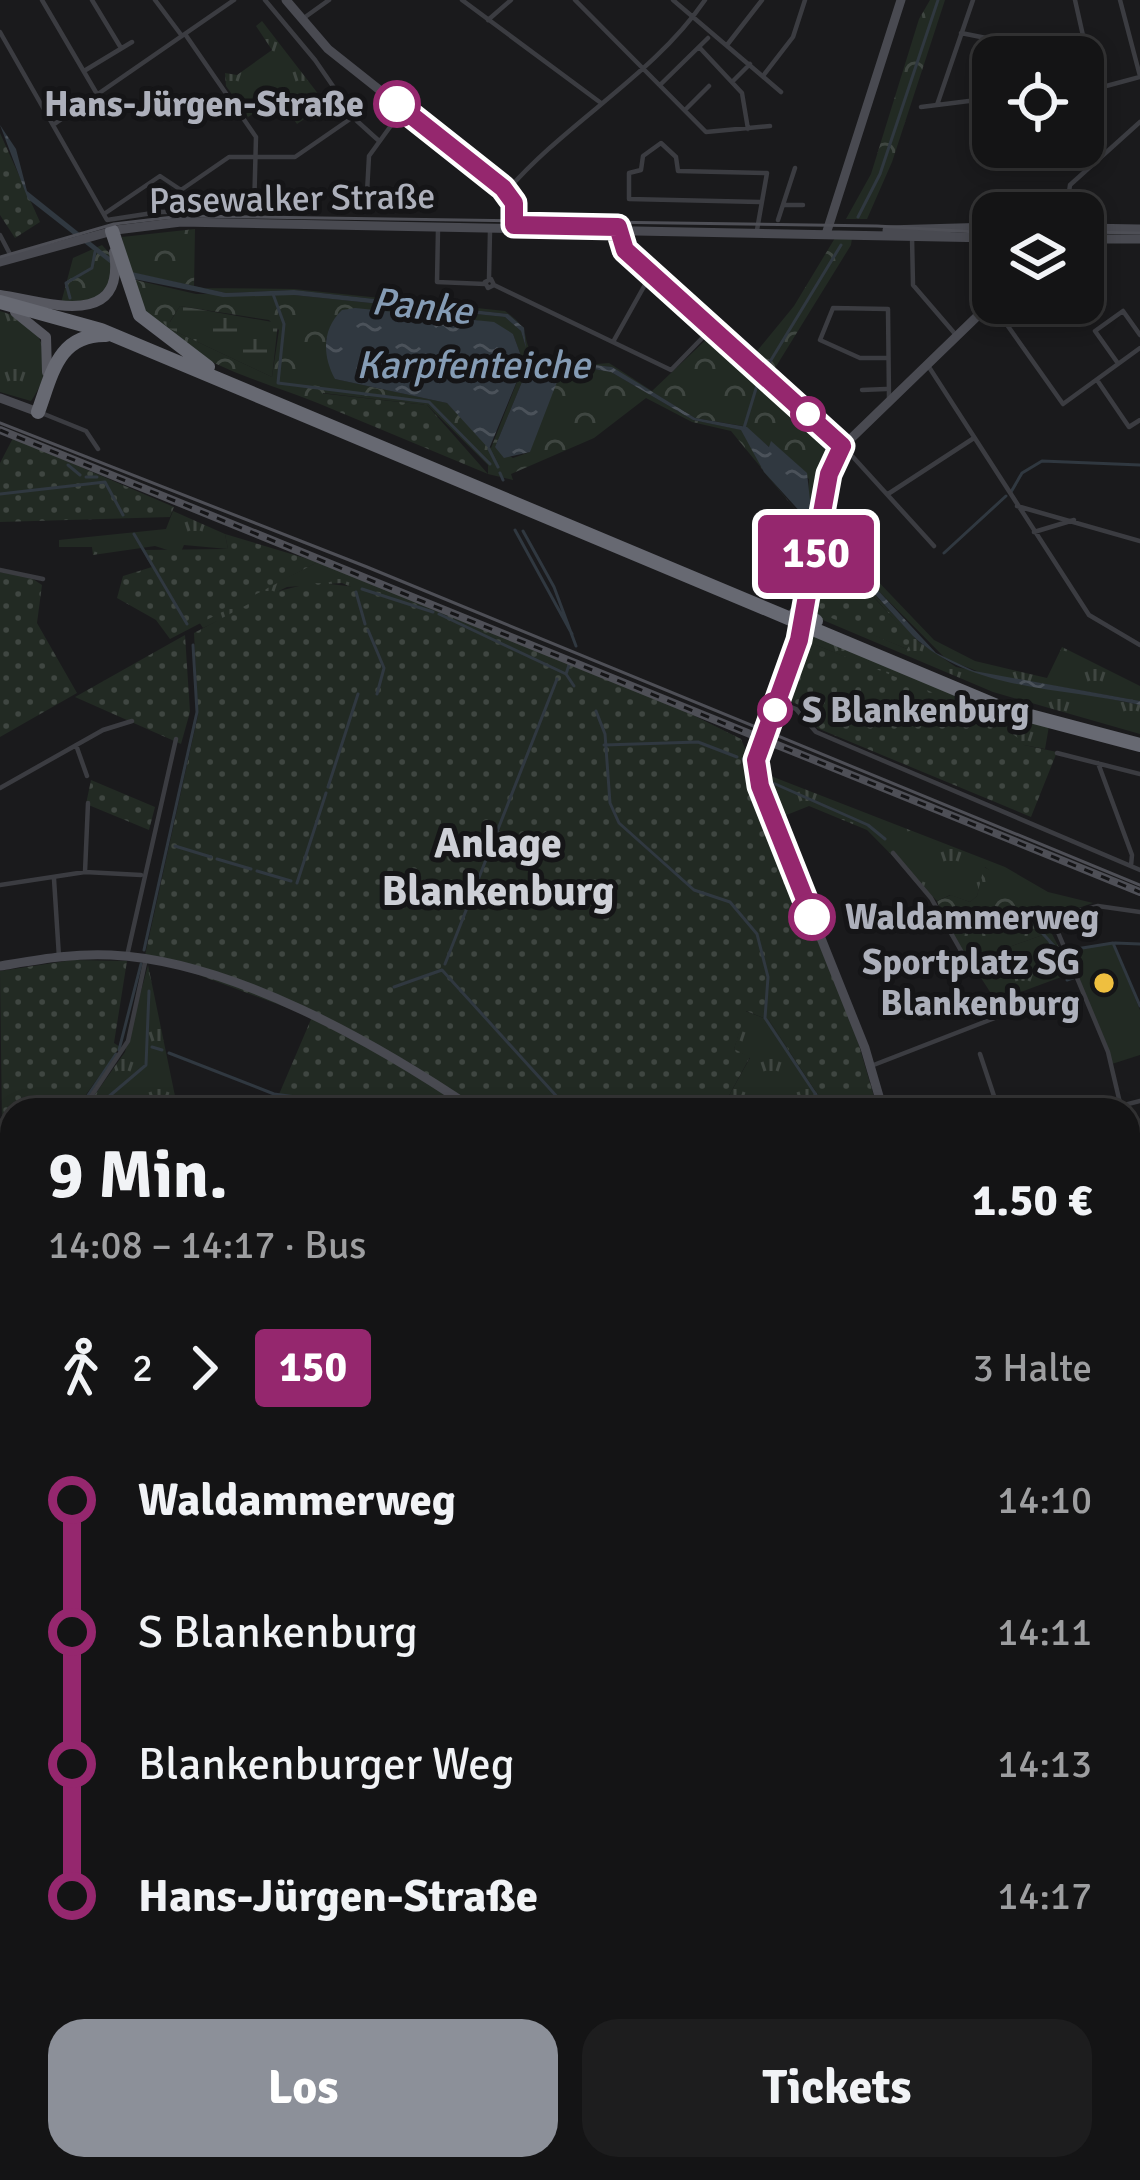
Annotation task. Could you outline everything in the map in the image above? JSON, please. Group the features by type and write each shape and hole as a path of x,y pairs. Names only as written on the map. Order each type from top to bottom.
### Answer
{"highway":[{"path":"108,222 140,315 208,367"},
{"path":"0,302 112,335 1016,706 1140,741"},
{"path":"38,302 208,367 794,617"},
{"path":"36,411 67,346 86,336 112,335"}],"main road":[{"path":"286,0 328,49 507,193 511,225"},
{"path":"827,231 901,0"},
{"path":"0,302 76,308 103,297 117,268 108,222"},
{"name":"Pasewalker Straße","path":"6,260 81,240 108,222 972,232"},
{"path":"622,227 621,245 842,446"},
{"path":"1104,228 1140,229"},
{"path":"1104,239 1140,239"},
{"path":"0,302 28,318 48,340 50,363 36,411 0,398"},
{"path":"880,1098 758,779 758,753 802,630 830,468 842,446 888,394 972,321"},
{"path":"0,966 59,957 127,956 201,973 314,1018 392,1056 457,1098"}],"street":[{"path":"42,0 97,94"},
{"path":"92,0 120,46"},
{"path":"155,0 256,137 256,158"},
{"path":"53,124 235,0"},
{"path":"266,0 353,117 378,140"},
{"path":"302,20 329,0"},
{"path":"462,0 601,103"},
{"path":"488,20 511,0"},
{"path":"575,0 710,133 770,126"},
{"path":"673,0 781,92"},
{"path":"507,193 643,67 705,0"},
{"path":"727,45 762,0"},
{"path":"763,76 793,37 805,0"},
{"path":"938,105 973,0"},
{"path":"1075,0 1095,89 1140,77 1120,0"},
{"path":"0,32 108,222 160,176 181,190 229,158 296,157 353,117"},
{"path":"962,33 977,36"},
{"path":"660,84 708,38"},
{"path":"84,71 131,42"},
{"path":"699,47 742,93 748,129"},
{"path":"315,60 328,49"},
{"path":"732,82 750,64"},
{"path":"685,110 709,86"},
{"path":"920,107 972,101"},
{"path":"366,211 368,163 378,140 404,109"},
{"path":"1069,192 1070,185 1140,122"},
{"path":"757,230 769,177 759,172 678,171 676,158 661,143 644,156 641,170 630,171 628,196 760,202"},
{"name":"Pasewalker Straße","path":"108,222 160,212 254,212 256,158"},
{"path":"759,172 761,161"},
{"path":"778,220 795,168"},
{"path":"783,205 803,206"},
{"path":"553,217 599,218"},
{"path":"438,224 437,282 489,283 673,370 712,328"},
{"path":"489,283 490,224"},
{"path":"911,231 914,285 957,336"},
{"path":"0,235 6,260"},
{"path":"614,343 651,273"},
{"path":"862,391 888,394 888,309 833,308 820,340 860,358 887,358"},
{"path":"1119,364 1095,331 1123,311 1140,334"},
{"path":"1007,324 1063,404 1140,348"},
{"path":"927,364 1089,615 1140,645"},
{"path":"1097,380 1130,427 1140,420"},
{"path":"36,411 80,427 98,449"},
{"path":"888,494 975,438"},
{"path":"842,446 934,545"},
{"path":"1016,506 1140,541"},
{"path":"1034,532 1074,520"},
{"path":"0,570 43,579"},
{"path":"778,702 796,710 816,732 1140,870"},
{"path":"0,788 132,721"},
{"path":"127,956 141,875 176,739"},
{"path":"76,746 87,776"},
{"path":"1057,754 1140,773"},
{"path":"1098,764 1132,854 1131,866"},
{"path":"85,872 88,803"},
{"path":"892,854 932,898 964,956"},
{"path":"0,885 85,872 141,875"},
{"path":"53,877 59,957"},
{"path":"1117,1098 1108,1052 1054,916 1098,906 1140,912"},
{"path":"90,1098 128,1041 146,958"},
{"path":"871,1066 1000,1016"},
{"path":"980,1054 995,1098"},
{"path":"1140,1846 1140,1896"}],"green space":[{"path":"930,0 945,0 892,162 867,219 846,219 871,174 919,19"},
{"path":"262,21 326,104 297,124 278,97 248,117 226,86 225,73 237,75 272,50 256,26"},
{"path":"0,133 40,222 15,238 0,215"},
{"path":"195,229 194,286 129,272 122,237"},
{"path":"835,238 852,238 851,245 772,373 753,356 794,306"},
{"path":"102,245 113,257 111,282 94,300 61,303 73,258"},
{"path":"131,279 196,294 294,295 505,317 521,331 529,358 611,372 693,420 742,430 763,470 731,431 692,422 646,398 594,438 511,474 513,480 488,474 488,465 427,405 323,393 320,404 208,360 159,327","holes":["180,306 269,320 279,330 272,377 168,328 164,322 169,323","347,309 477,320 513,334 524,364 491,448 447,403 335,379 326,339","529,365 530,452 513,458 495,447"]},
{"path":"203,288 294,289 505,311 521,325 508,314 294,290 226,293"},
{"name":"Karpfenteiche","path":"180,306 278,323 272,377 168,328 162,321 170,322"},
{"path":"0,311 28,325 43,346 44,372 31,401 0,392"},
{"path":"711,335 831,443 814,522 807,512 809,479 743,426 695,418 611,367 591,365 609,363 652,391"},
{"path":"318,393 427,405 488,474 320,404"},
{"path":"13,438 174,507 170,517 0,522 0,463"},
{"path":"173,511 225,534 228,549 184,545 180,554 155,546 93,555 92,547 59,547 59,540 166,529"},
{"path":"827,528 934,640 975,661 1047,678 1062,647 1140,686 1140,701 982,673 946,659 828,538"},
{"path":"225,534 318,562 170,639 156,620 117,598 123,576 152,567 142,550 228,549"},
{"path":"824,540 919,642 956,667 1140,705 1140,734 993,692 811,615 820,612 907,649 912,640"},
{"path":"824,543 913,640 907,649 812,610"},
{"path":"318,562 648,693 741,739 746,751 737,757 342,583 287,587 203,628 199,622"},
{"path":"0,572 30,577 42,585 37,623 77,693 0,737"},
{"path":"311,583 413,600 588,666 741,739 749,780 853,1025 874,1098 820,1098 769,1020 746,1011 734,1049 750,1057 728,1098 277,1098 312,1017 145,955 198,715 194,633 267,594"},
{"path":"807,631 1049,726 1045,749 1024,745 951,701 804,640"},
{"path":"185,635 190,712 181,744 75,697"},
{"path":"804,640 958,704 1012,733 1024,745 1057,752 1031,817 817,728 799,705 784,699"},
{"path":"763,773 1005,867 1048,892 1093,903 1051,917 985,867 977,896 970,902 950,895 937,901 867,830 809,806 779,818"},
{"path":"91,780 155,807 149,830 86,804"},
{"path":"984,867 1045,899 1051,932 970,961 950,936 937,901 951,895 970,902 977,896"},
{"path":"1051,932 1072,973 996,1001 970,961"},
{"path":"1112,942 1140,1010 1140,1055 1112,1064 1066,951"},
{"path":"73,960 127,961 114,1043 120,1047 84,1098 2,1098 0,971"},
{"path":"148,965 175,1096 92,1098 125,1052"},
{"path":"745,1011 769,1020 820,1098 728,1098 750,1058 734,1049"}],"water":[{"name":"Panke","path":"0,125 16,149 27,191 127,271 226,293 294,290 508,314 524,328 526,348 521,331 505,317 294,295 223,297 129,278 28,199"},
{"name":"Karpfenteiche","path":"342,310 494,322 513,334 524,364 489,449 447,403 335,379 326,352 328,334"},
{"path":"526,348 536,358 612,367 695,418 747,427 769,447 771,441 807,473 812,519 936,653 974,671 1140,701 1140,705 991,678 963,668 937,654 913,636 764,472 741,430 693,420 611,372 529,358"},
{"name":"Karpfenteiche","path":"529,365 554,373 557,382 530,452 504,458 495,447"}],"waterway":[{"path":"858,217 880,174 938,0"},
{"path":"768,365 841,245"},
{"path":"70,298 66,283 92,268 95,252"},
{"path":"273,294 284,324 278,383 429,402 490,464"},
{"path":"744,428 758,382"},
{"path":"489,449 498,467"},
{"path":"1011,492 1022,473 1042,461 1140,465"},
{"path":"68,465 80,475"},
{"path":"500,473 503,480"},
{"path":"86,477 97,477"},
{"path":"0,494 105,482 123,515"},
{"path":"944,553 1006,496"},
{"path":"515,530 572,634"},
{"path":"523,531 554,587 576,646"},
{"path":"134,534 187,624"},
{"path":"362,589 433,612"},
{"path":"356,592 365,624"},
{"path":"439,614 566,674"},
{"path":"368,630 384,668 377,694"},
{"path":"144,950 197,712 193,645"},
{"path":"569,665 566,674 574,686"},
{"path":"445,964 557,679"},
{"path":"328,787 358,694"},
{"path":"596,711 605,734 610,803 619,823 694,890 730,902 757,934 768,977 765,1018 818,1098"},
{"path":"604,745 698,742 737,757"},
{"path":"743,759 749,762 752,781"},
{"path":"764,779 868,825 885,839"},
{"path":"297,883 326,793"},
{"path":"175,846 211,857"},
{"path":"217,859 251,869"},
{"path":"257,871 291,881"},
{"path":"977,914 995,909 1031,923"},
{"path":"1035,925 1065,958"},
{"path":"1070,950 1113,943 1140,1006"},
{"path":"1115,943 1140,944"},
{"path":"1066,961 1073,978 1067,980"},
{"path":"119,1050 141,964"},
{"path":"394,987 442,970 558,1098"},
{"path":"107,1098 146,1065 149,991"},
{"path":"152,1047 162,1050"},
{"path":"169,1053 274,1094 296,1097"},
{"path":"86,1098 116,1054"}],"tram line":[{"path":"0,257 114,224 182,216 877,226 972,232"},
{"path":"1104,232 1140,233"},
{"path":"0,423 367,567 1140,885"}],"railway":[{"path":"0,430 1140,892"}],"bus line":[{"name":"150","path":"397,104 503,188 514,203 514,225 618,227 625,250 842,446 829,474 799,640 756,760 760,786 812,917"}],"place":[{"name":"Hans-Jürgen-Straße","path":"397,104"},
{"name":"S Blankenburg","path":"775,710"},
{"name":"Waldammerweg","path":"812,917"},
{"name":"Sportplatz SG Blankenburg","path":"1104,983"}],"district":[{"name":"Anlage Blankenburg","path":"498,867"}]}
